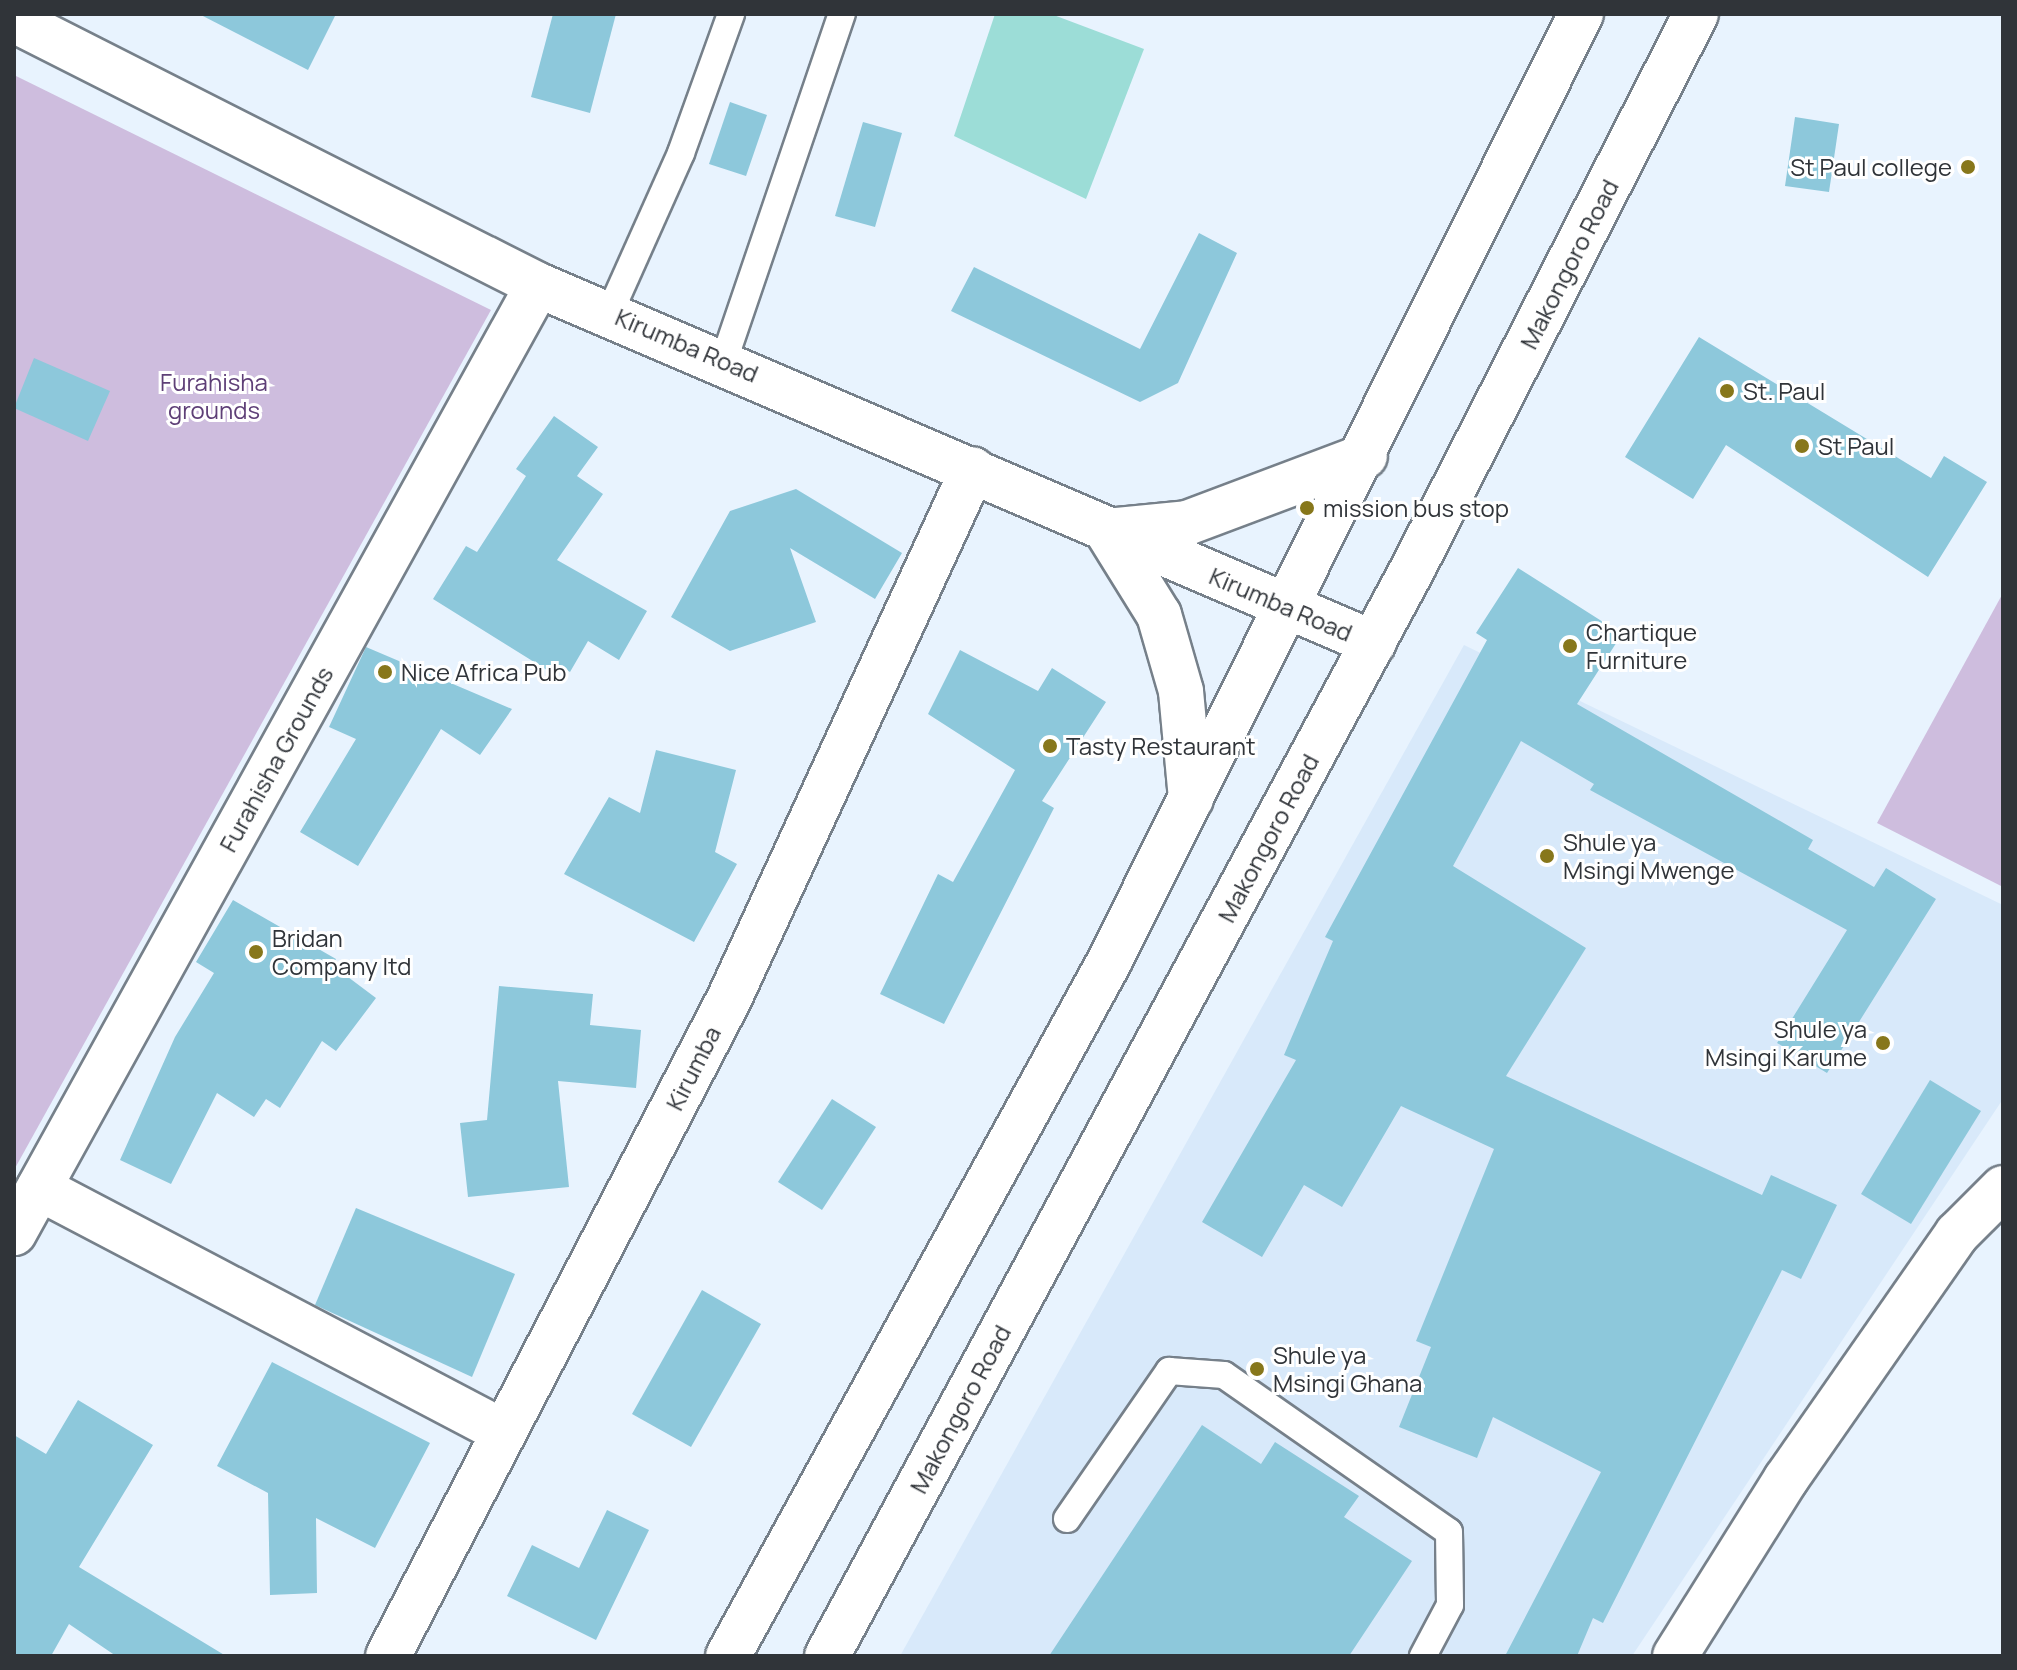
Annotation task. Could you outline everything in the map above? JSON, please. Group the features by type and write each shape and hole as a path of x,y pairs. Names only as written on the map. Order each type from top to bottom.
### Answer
{"main road":[{"path":"728,1656 1191,799 1291,607 1581,14"},
{"name":"Makongoro Road","path":"827,1656 1373,643 1696,14"},
{"name":"Kirumba Road","path":"14,20 538,285 724,360 1107,531 1373,643"},
{"name":"Furahisha Grounds","path":"14,1233 538,285"},
{"path":"1191,799 1181,691 1159,615 1107,531 1187,523 1365,456"},
{"name":"Kirumba","path":"388,1656 729,999 973,469"},
{"path":"39,1188 504,1432"},
{"path":"1675,1656 1786,1479 1957,1234 2003,1188"}],"lane":[{"path":"610,312 681,153 731,14"},
{"path":"724,360 842,14"},
{"path":"1067,1519 1169,1371 1224,1375 1449,1532 1450,1605 1423,1656"}],"shaded area":[{"path":"995,14 1051,14 1144,49 1086,199 954,136"},
{"path":"1464,645 2003,905 2003,1099 1632,1656 900,1656"}],"green space":[{"name":"Furahisha grounds","path":"14,75 491,310 14,1170"},
{"path":"2003,593 2003,887 1877,823"}],"building":[{"path":"199,14 336,14 308,70"},
{"path":"553,14 616,14 590,113 531,97"},
{"path":"730,102 767,115 746,176 709,164"},
{"path":"1795,117 1839,124 1829,192 1785,186"},
{"path":"863,122 902,133 875,227 835,216"},
{"path":"1199,233 1237,253 1178,383 1140,402 951,311 974,267 1140,349"},
{"name":"St. Paul","path":"1699,337 1931,478 1944,456 1987,482 1928,577 1726,445 1693,499 1625,457"},
{"path":"34,358 110,391 88,441 14,408"},
{"path":"554,416 598,447 577,476 603,494 557,560 647,611 619,660 588,641 570,672 561,666 555,675 433,599 466,546 477,552 526,476 516,469"},
{"path":"796,489 902,553 875,599 790,548 816,622 730,651 671,617 730,511"},
{"path":"1518,568 1622,634 1577,704 1813,840 1808,849 1874,887 1886,868 1936,899 1827,1073 1777,1043 1847,930 1590,790 1594,784 1521,741 1453,866 1586,948 1506,1076 1762,1195 1771,1175 1837,1205 1801,1279 1782,1270 1603,1623 1593,1618 1577,1656 1505,1656 1601,1472 1493,1417 1477,1458 1399,1427 1431,1347 1416,1341 1494,1149 1401,1106 1342,1207 1304,1185 1262,1257 1202,1222 1296,1060 1284,1055 1333,941 1325,937 1487,640 1476,633"},
{"path":"366,647 512,709 480,755 441,729 358,866 300,832 356,739 329,727"},
{"path":"960,650 1038,691 1052,668 1106,702 1042,801 1054,808 944,1024 880,994 938,874 953,882 1015,770 928,714"},
{"path":"656,750 736,770 715,852 737,864 694,942 564,874 609,797 640,813"},
{"path":"233,900 336,959 332,965 376,998 336,1051 322,1041 280,1108 266,1099 254,1117 217,1093 171,1184 120,1160 175,1037 214,973 196,962"},
{"path":"499,986 593,994 590,1025 641,1030 636,1088 558,1081 569,1187 468,1197 460,1123 487,1120"},
{"path":"1930,1080 1981,1111 1911,1224 1861,1194"},
{"path":"832,1099 876,1127 822,1210 778,1182"},
{"path":"356,1208 515,1274 472,1377 315,1305"},
{"path":"702,1290 761,1324 691,1447 632,1414"},
{"path":"272,1362 430,1443 375,1548 316,1518 317,1593 270,1595 268,1493 217,1466"},
{"path":"78,1400 153,1445 79,1567 226,1656 116,1656 69,1624 51,1656 14,1656 14,1435 46,1454"},
{"path":"1202,1425 1261,1464 1275,1442 1359,1496 1344,1517 1412,1561 1349,1656 1049,1656"},
{"path":"607,1510 649,1530 596,1640 507,1596 532,1545 579,1568"}],"place":[{"name":"St Paul college","path":"1968,167"},
{"name":"St. Paul","path":"1727,391"},
{"name":"St Paul","path":"1802,446"},
{"name":"mission bus stop","path":"1307,508"},
{"name":"Chartique Furniture","path":"1570,646"},
{"name":"Nice Africa Pub","path":"385,672"},
{"name":"Tasty Restaurant","path":"1050,746"},
{"name":"Shule ya Msingi Mwenge","path":"1547,856"},
{"name":"Bridan Company ltd","path":"256,952"},
{"name":"Shule ya Msingi Karume","path":"1883,1043"},
{"name":"Shule ya Msingi Ghana","path":"1257,1369"}]}
